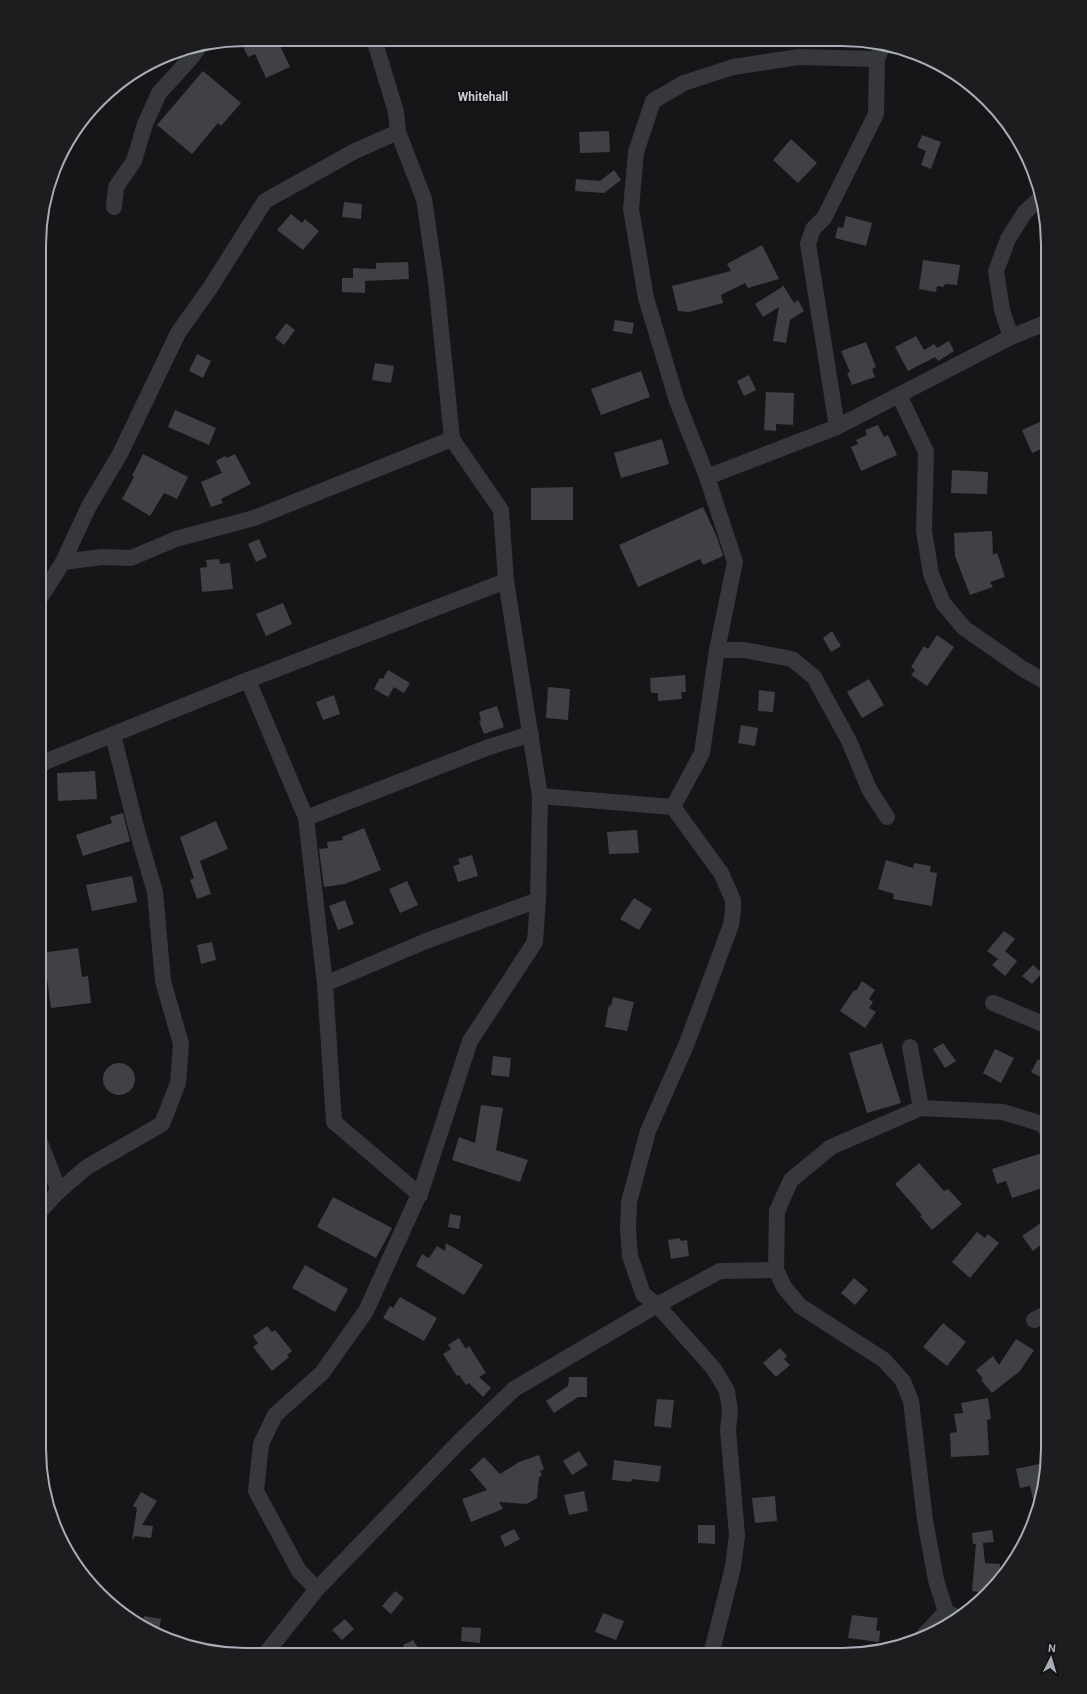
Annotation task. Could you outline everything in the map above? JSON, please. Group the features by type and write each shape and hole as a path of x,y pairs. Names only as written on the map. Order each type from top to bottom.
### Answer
{"street":[{"path":"317,1589 299,1571 256,1491 261,1444 275,1415 322,1373 366,1310 420,1195 470,1041 535,942 538,900 540,796 506,581 501,510 452,439 436,281 424,199 398,132 396,112 376,46"},
{"path":"114,208 116,187 134,161 145,124 159,93 192,58 195,52"},
{"path":"673,807 702,753 717,650 735,562 707,477 677,401 646,298 631,209 636,152 653,101 684,83 733,67 799,57 880,52 876,114 824,218 813,229 808,244 837,427"},
{"path":"46,589 63,562 89,506 120,454 178,333 210,288 265,201 355,151 398,132"},
{"path":"1011,337 1002,310 996,271 1008,239 1025,212 1036,202"},
{"path":"707,477 837,427 1011,337 1041,325"},
{"path":"899,395 926,452 924,531 931,574 943,603 964,628 1023,669 1041,679"},
{"path":"63,562 102,557 131,558 176,539 254,518 452,439"},
{"path":"46,762 248,680 506,581"},
{"path":"717,650 744,650 792,659 814,677 849,741 869,788 887,817"},
{"path":"248,680 306,818 325,984 334,1122 420,1195"},
{"path":"306,818 489,747 531,734"},
{"path":"46,1205 59,1191 87,1167 162,1124 178,1083 181,1044 163,981 155,892 136,827 113,735"},
{"path":"540,796 673,807 721,873 733,900 731,925 687,1043 648,1131 629,1202 628,1230 630,1256 643,1294 657,1305 714,1369 727,1390 730,1410 728,1430 737,1535 733,1566 713,1648"},
{"path":"325,984 426,941 538,900"},
{"path":"993,1003 1041,1023"},
{"path":"910,1047 921,1108"},
{"path":"952,1615 936,1580 926,1520 911,1401 903,1380 884,1360 800,1306 784,1287 776,1270 777,1211 791,1180 831,1147 921,1108 1004,1112 1041,1124"},
{"path":"46,1158 59,1191"},
{"path":"270,1648 317,1589 460,1441 514,1389 657,1305 720,1271 776,1270"}],"building":[{"path":"243,46 280,46 290,67 266,78 255,54 248,57"},
{"path":"203,71 241,103 221,126 218,123 192,154 157,125"},
{"path":"609,131 610,152 580,153 579,132"},
{"path":"922,135 941,142 931,169 921,165 926,151 917,147"},
{"path":"791,139 817,163 798,183 773,160"},
{"path":"614,170 621,180 604,193 575,191 576,179 600,181"},
{"path":"344,202 362,204 361,219 342,217"},
{"path":"291,214 302,223 305,219 319,231 303,250 277,230"},
{"path":"846,216 872,223 866,246 835,238 838,227 843,228"},
{"path":"762,245 779,279 748,288 745,283 721,295 723,303 689,312 678,311 672,286 731,271 727,264"},
{"path":"923,260 960,265 957,285 945,284 944,287 937,286 936,292 919,289"},
{"path":"408,262 409,279 365,281 365,293 342,292 342,278 353,278 353,268 376,269 376,263"},
{"path":"783,285 794,303 798,300 804,311 790,320 786,343 773,341 779,307 763,317 755,304"},
{"path":"615,320 634,323 632,334 613,331"},
{"path":"286,323 295,330 284,345 275,338"},
{"path":"916,336 924,350 934,344 937,348 949,341 954,351 938,361 935,357 908,371 895,347"},
{"path":"866,342 876,367 872,369 875,377 852,385 847,373 850,372 841,351"},
{"path":"197,354 211,361 203,378 189,371"},
{"path":"375,363 394,366 391,383 372,380"},
{"path":"641,371 650,397 601,415 591,389"},
{"path":"749,375 756,390 744,396 737,381"},
{"path":"766,392 794,393 793,425 776,424 776,431 764,430"},
{"path":"175,410 216,428 209,445 168,427"},
{"path":"1041,421 1041,449 1032,453 1022,430"},
{"path":"878,425 884,437 888,435 897,455 861,471 851,447 858,444 856,440 867,435 865,430"},
{"path":"662,439 669,464 621,478 614,453"},
{"path":"143,454 188,477 177,499 164,493 150,516 122,499 134,477 132,476"},
{"path":"235,454 251,484 221,499 223,503 211,507 201,482 222,473 216,461 225,456 227,458"},
{"path":"952,470 988,472 987,494 951,493"},
{"path":"573,487 573,520 531,520 531,488"},
{"path":"703,507 717,537 723,556 703,565 700,559 638,587 619,545"},
{"path":"992,531 993,555 997,553 1005,577 990,582 993,587 970,595 955,556 954,533"},
{"path":"259,539 267,557 256,562 248,544"},
{"path":"219,559 220,564 230,563 233,589 202,592 200,568 207,567 206,560"},
{"path":"283,603 292,624 266,636 256,614"},
{"path":"832,631 841,646 831,652 823,638"},
{"path":"937,635 954,647 927,686 911,675 915,670 911,667 924,646 928,649"},
{"path":"388,670 410,683 404,693 394,687 388,697 374,689 380,678 383,679"},
{"path":"685,675 686,692 681,692 682,699 658,701 658,693 651,693 650,678"},
{"path":"869,679 884,705 862,718 847,692"},
{"path":"548,687 570,689 568,720 546,718"},
{"path":"759,690 775,692 773,712 758,711"},
{"path":"334,695 340,714 323,720 316,702"},
{"path":"497,706 504,727 484,734 479,721 481,721 479,712"},
{"path":"741,725 758,728 755,746 738,743"},
{"path":"95,771 97,799 58,801 57,773"},
{"path":"123,813 130,841 83,856 76,835 112,823 110,817"},
{"path":"216,821 228,849 200,861 211,894 197,899 190,880 194,878 180,837"},
{"path":"364,828 381,870 345,884 324,887 319,849 328,848 327,842 343,840 342,837"},
{"path":"637,830 639,853 609,854 607,832"},
{"path":"472,855 478,876 458,882 453,866 460,864 458,859"},
{"path":"886,860 913,868 914,863 931,866 930,872 937,873 932,906 893,899 894,894 878,889"},
{"path":"132,876 137,902 92,911 86,885"},
{"path":"407,881 418,905 400,913 389,889"},
{"path":"634,898 652,909 639,930 620,919"},
{"path":"345,900 354,924 338,930 329,906"},
{"path":"1004,931 1015,939 1005,951 1017,961 1005,976 992,965 998,959 987,951"},
{"path":"212,942 216,960 201,964 197,945"},
{"path":"78,948 82,977 88,976 91,1003 51,1008 46,979 46,952"},
{"path":"1033,965 1041,972 1041,974 1032,984 1022,976"},
{"path":"862,981 875,990 869,999 873,1002 869,1008 876,1012 865,1028 840,1011"},
{"path":"613,997 634,1002 627,1031 605,1027 609,1005 611,1006"},
{"path":"882,1043 901,1103 867,1113 849,1053"},
{"path":"943,1043 956,1061 945,1068 933,1049"},
{"path":"995,1049 1014,1058 1001,1083 983,1073"},
{"path":"493,1056 511,1058 509,1077 491,1075"},
{"path":"1038,1059 1041,1060 1041,1077 1031,1072"},
{"path":"119,1063 125,1064 132,1070 135,1079 134,1085 128,1092 119,1095 113,1094 106,1088 103,1079 104,1073 110,1066"},
{"path":"481,1105 503,1108 496,1150 528,1160 520,1182 452,1160 459,1137 475,1143"},
{"path":"1041,1153 1041,1188 1012,1198 1006,1181 997,1184 992,1169"},
{"path":"919,1163 944,1191 948,1189 962,1204 932,1230 920,1216 922,1215 895,1184"},
{"path":"333,1197 392,1228 376,1258 317,1227"},
{"path":"450,1214 461,1216 459,1229 448,1227"},
{"path":"1041,1223 1041,1245 1033,1251 1022,1236"},
{"path":"977,1232 985,1238 988,1234 999,1243 970,1278 952,1262"},
{"path":"680,1238 681,1241 687,1240 689,1256 671,1259 668,1240"},
{"path":"446,1243 483,1265 464,1295 416,1266 422,1254 429,1258 437,1246 445,1251"},
{"path":"305,1265 348,1289 335,1312 292,1288"},
{"path":"854,1278 868,1290 855,1305 841,1293"},
{"path":"400,1297 437,1318 424,1341 383,1318 390,1306 393,1308"},
{"path":"943,1323 966,1342 947,1366 923,1347"},
{"path":"267,1326 272,1332 275,1330 292,1351 287,1355 289,1357 272,1371 253,1347 258,1343 253,1336"},
{"path":"459,1338 466,1349 469,1346 486,1373 479,1377 491,1388 483,1397 469,1383 466,1385 459,1375 457,1376 443,1354 451,1349 448,1345"},
{"path":"1016,1339 1034,1350 1020,1371 992,1393 981,1380 983,1379 976,1370 993,1356 999,1365"},
{"path":"780,1348 787,1356 784,1359 790,1365 776,1377 763,1363"},
{"path":"569,1377 587,1377 587,1397 578,1397 554,1413 546,1401 568,1386"},
{"path":"988,1398 991,1419 987,1420 989,1455 951,1457 950,1433 957,1432 954,1414 963,1413 961,1403"},
{"path":"657,1399 674,1400 671,1428 654,1426"},
{"path":"579,1451 588,1465 572,1475 563,1461"},
{"path":"539,1455 544,1469 540,1471 542,1476 539,1477 537,1498 527,1504 499,1502 503,1509 471,1522 462,1499 487,1490 470,1470 484,1457 500,1474 519,1462"},
{"path":"614,1460 661,1466 659,1482 632,1479 631,1482 612,1480"},
{"path":"1041,1464 1034,1502 1030,1486 1020,1488 1016,1469"},
{"path":"584,1491 588,1511 569,1515 564,1495"},
{"path":"141,1492 157,1501 142,1525 153,1526 151,1538 135,1536 132,1541 137,1508 133,1506"},
{"path":"775,1496 777,1521 755,1523 752,1498"},
{"path":"698,1525 715,1525 715,1544 698,1543"},
{"path":"514,1529 520,1539 505,1547 500,1536"},
{"path":"992,1530 994,1542 983,1543 985,1563 1000,1564 1000,1571 981,1592 972,1591 976,1544 973,1544 972,1533"},
{"path":"395,1591 404,1598 391,1614 382,1606"},
{"path":"603,1613 624,1621 616,1640 595,1632"},
{"path":"852,1615 878,1618 876,1630 880,1631 879,1642 848,1638"},
{"path":"144,1616 161,1619 159,1628 145,1621 143,1620"},
{"path":"345,1619 354,1629 342,1640 332,1630"},
{"path":"462,1627 481,1628 480,1643 461,1641"},
{"path":"413,1640 418,1648 405,1648 403,1645"}],"district":[{"name":"Whitehall","path":"483,97"}]}
